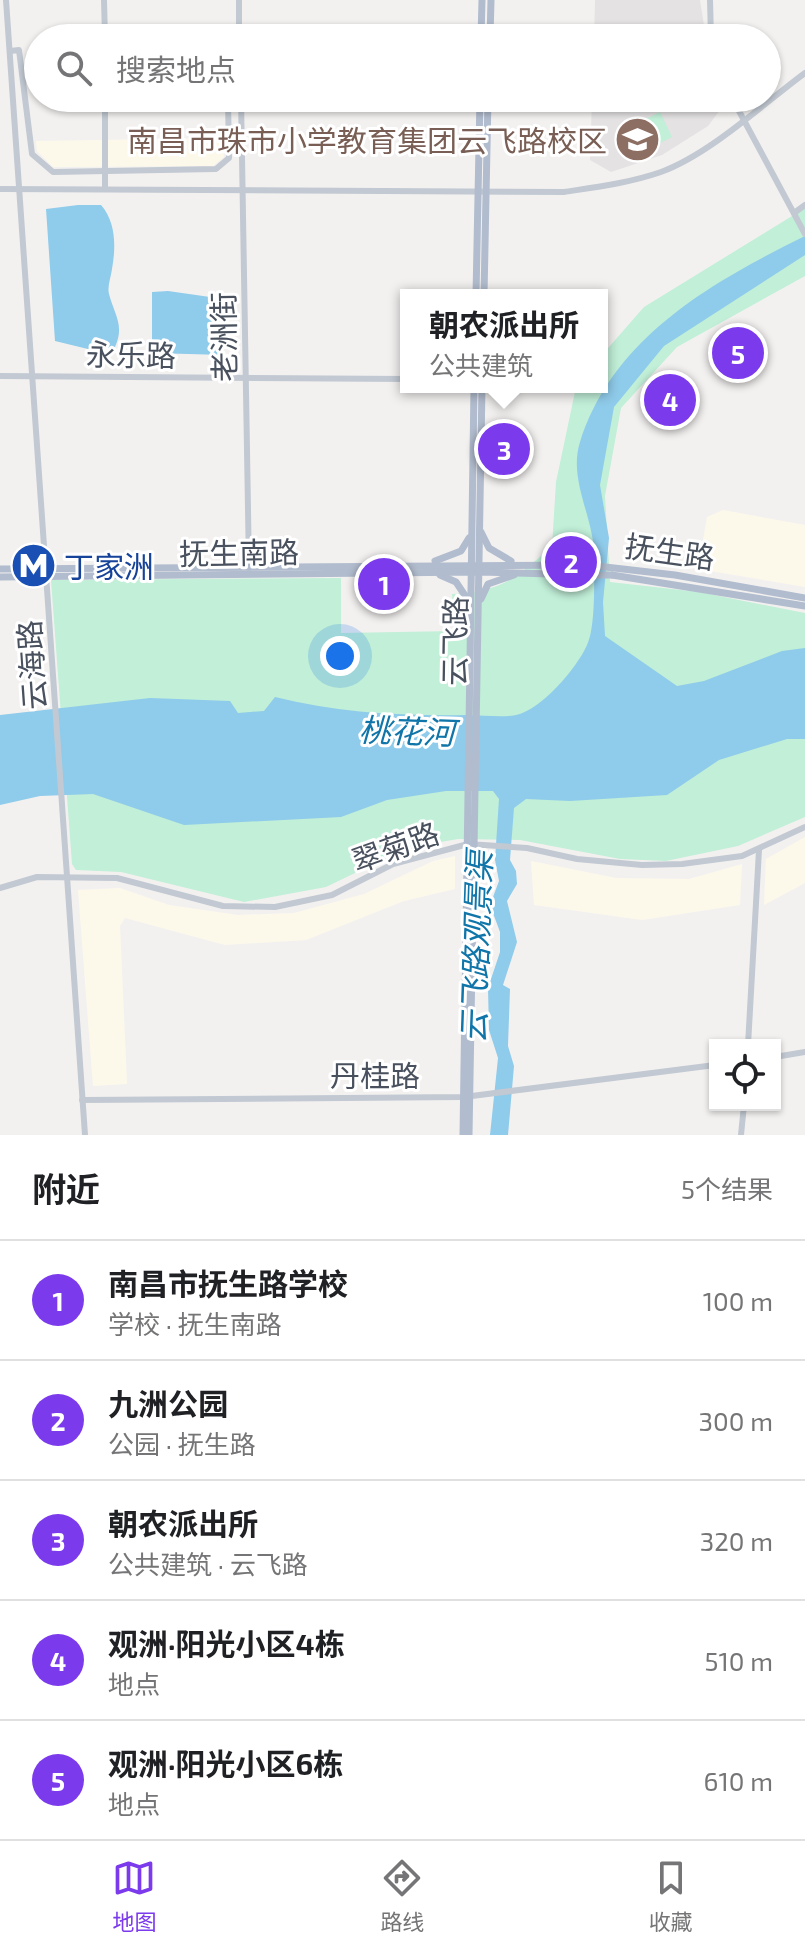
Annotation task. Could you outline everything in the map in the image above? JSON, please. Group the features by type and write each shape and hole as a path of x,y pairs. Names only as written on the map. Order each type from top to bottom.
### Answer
{"main road":[{"path":"481,24 482,0"},
{"path":"490,24 491,0"},
{"path":"480,112 484,289"},
{"path":"476,289 487,112"},
{"name":"云飞路","path":"474,393 471,532 475,568"},
{"name":"云飞路","path":"466,1135 474,606 480,527 482,393"},
{"path":"480,527 489,548 521,568"},
{"path":"427,568 461,551 471,532"},
{"name":"抚生南路","path":"0,577 249,565 475,568"},
{"name":"抚生路","path":"475,568 588,565 805,606"},
{"path":"427,568 456,582 474,606 488,584 521,568"},
{"name":"抚生南路","path":"0,569 47,573 249,576 427,568"},
{"name":"抚生路","path":"521,568 586,575 613,571 805,598"}],"street":[{"name":"云海路","path":"6,0 85,1135"},
{"path":"104,0 105,24"},
{"path":"239,0 239,24"},
{"path":"710,0 711,24"},
{"path":"10,51 19,50 24,90"},
{"path":"781,91 805,73"},
{"path":"27,112 32,154 53,172 216,169 229,158 228,112"},
{"path":"105,112 105,188"},
{"name":"老洲街","path":"241,112 249,576"},
{"path":"739,112 805,234"},
{"path":"0,189 564,192 622,184 664,171 752,112"},
{"path":"794,213 805,205"},
{"name":"永乐路","path":"0,376 400,379"},
{"name":"翠菊路","path":"0,888 37,877 117,878 223,906 275,907 332,895 393,864 471,844 527,848 577,859 642,865 727,858 759,850 805,827"},
{"path":"748,1039 759,850"},
{"path":"781,1056 805,1052"},
{"name":"丹桂路","path":"82,1100 467,1096 709,1066"},
{"path":"741,1135 743,1111"}],"shaded area":[{"name":"南昌市珠市小学教育集团云飞路校区","path":"595,0 700,0 704,24 594,24"},
{"name":"南昌市珠市小学教育集团云飞路校区","path":"592,112 718,112 708,126 662,155 611,172 590,160"},
{"path":"223,138 224,157 213,166 53,167 37,151 36,141"},
{"path":"723,510 805,525 805,587 698,569 707,517"},
{"path":"805,837 805,883 764,905 766,859"},
{"path":"455,856 455,889 404,901 306,940 225,945 125,918 120,926 127,1084 93,1086 78,890 120,888 169,905 238,915 294,913 364,894 433,861"},
{"path":"531,861 616,878 689,879 742,864 740,905 642,920 534,905"}],"green space":[{"path":"660,112 672,137 636,155 623,130"},
{"path":"805,208 805,276 677,347 621,408 605,496 610,582 699,592 805,613 805,817 738,846 666,861 620,859 520,840 458,839 423,845 384,859 326,887 244,902 121,872 76,870 72,864 51,580 341,578 341,633 455,631 452,594 484,590 507,581 552,546 556,482 575,393 608,393 608,348 644,307"}],"water":[{"path":"101,205 110,219 114,252 109,291 119,326 115,347 92,350 55,341 46,209"},
{"name":"桃花河","path":"805,236 805,255 664,346 614,407 600,485 609,538 603,602 605,636 677,686 704,681 782,651 805,648 805,739 787,739 719,760 667,795 570,801 526,799 514,808 510,860 516,871 517,884 507,901 517,942 503,985 510,989 508,1046 514,1066 508,1135 490,1135 498,1058 489,1030 488,988 500,952 500,932 490,905 499,881 495,860 499,799 493,791 446,791 387,800 341,817 184,825 93,794 40,796 0,805 0,715 150,698 230,701 238,713 264,711 275,697 346,710 419,715 510,716 526,712 536,705 567,676 590,637 594,601 593,541 579,484 577,456 595,405 603,393 608,393 608,385 616,372 641,343 670,317 735,273"},
{"path":"168,291 217,298 224,355 152,353 152,292"}],"place":[{"name":"南昌市珠市小学教育集团云飞路校区","path":"638,140"},
{"name":"观洲·阳光小区6栋","path":"738,353"},
{"name":"观洲·阳光小区4栋","path":"670,400"},
{"name":"朝农派出所","path":"504,449"},
{"name":"九洲公园","path":"571,562"},
{"name":"丁家洲","path":"33,566"},
{"name":"南昌市抚生路学校","path":"384,584"}],"water label":[{"name":"云飞路观景渠","path":"475,947"}]}
